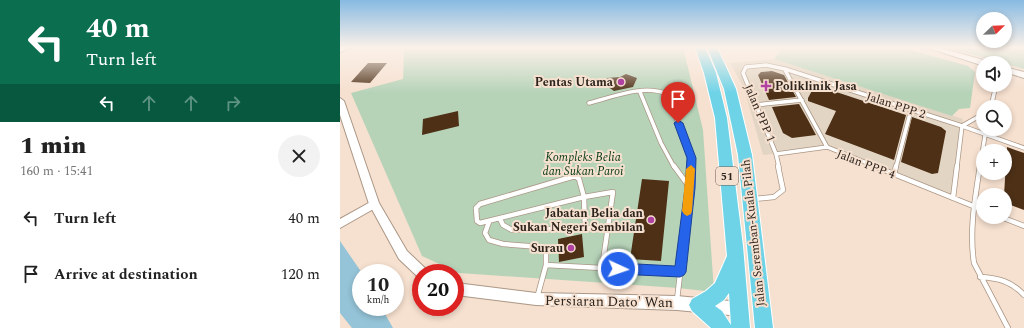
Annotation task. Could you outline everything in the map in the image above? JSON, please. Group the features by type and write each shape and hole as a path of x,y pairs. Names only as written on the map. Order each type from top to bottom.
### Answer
{"highway":[{"name":"Jalan Seremban-Kuala Pilah","path":"706,62 721,118 736,246 741,328"},
{"name":"Jalan Seremban-Kuala Pilah","path":"719,62 730,89 745,155 764,328"},
{"path":"724,328 715,318 698,305 709,300 723,289 728,279 736,246"},
{"path":"740,309 745,309 750,305 755,298 759,285"}],"street":[{"path":"1012,71 1024,75"},
{"path":"340,101 374,204 403,255 412,264"},
{"path":"340,224 374,204"},
{"name":"Persiaran Dato' Wan","path":"464,290 536,299 676,303 740,309"}],"lane":[{"name":"Jalan PPP 2","path":"743,73 746,67 766,64 976,131"},
{"path":"785,69 827,147"},
{"name":"Jalan PPP 1","path":"743,73 776,154 783,190 780,195 771,198 750,200"},
{"path":"589,103 640,92 657,90 663,91 667,94 691,158 690,188 676,303"},
{"path":"640,92 672,163 682,180 690,188"},
{"path":"756,105 802,100"},
{"path":"894,175 911,110"},
{"path":"953,198 962,126 976,118"},
{"path":"985,136 974,206 972,251 974,263 980,276 1008,328"},
{"name":"Jalan PPP 2","path":"988,136 1024,148"},
{"name":"Jalan PPP 4","path":"776,154 827,147 974,206"},
{"path":"585,228 584,197 579,179 575,176 480,204 476,208 477,221 480,223 584,197 613,192 602,268"},
{"path":"500,219 503,225 512,230 609,228"},
{"path":"1012,221 1024,226"},
{"path":"488,222 485,236 489,240 503,244 541,247 546,250 546,265 536,299"},
{"path":"546,265 680,272"},
{"path":"980,276 999,278 1009,281 1024,295"}],"shaded area":[{"path":"784,62 963,119 953,198 829,148 763,155 744,88 730,63"}],"green space":[{"name":"Kompleks Belia dan Sukan Paroi","path":"404,62 687,62 703,130 714,292 678,288 464,273 464,264 439,264 422,256 351,93 403,79"},
{"path":"784,62 955,62 968,66 975,72 970,108 959,109 952,116"},
{"path":"1012,62 1024,62 1024,69 1012,66"}],"water":[{"path":"340,241 356,264 352,264 352,316 386,316 393,328 352,328 340,313"}],"building":[{"path":"368,63 387,63 370,83 351,82"},
{"path":"772,71 784,75 796,97 769,100 758,75 761,72"},
{"name":"Pentas Utama","path":"626,74 637,78 633,87 614,91 607,86 607,78 620,77"},
{"path":"815,85 906,115 894,160 825,134 836,111 808,101 808,98"},
{"path":"799,104 816,135 792,138 783,133 772,107"},
{"path":"458,111 459,126 422,135 423,119"},
{"path":"912,117 941,127 946,131 938,173 932,174 901,162"},
{"path":"1012,149 1024,153 1024,210 1012,206 1012,188 1004,188 1005,180 1012,180"},
{"name":"Jabatan Belia dan Sukan Negeri Sembilan","path":"642,179 669,181 661,261 630,259"},
{"name":"Surau","path":"582,234 584,257 559,262 558,239"}],"slow traffic":[{"path":"687,211 691,169"}],"place":[{"name":"Pentas Utama","path":"621,82"},
{"name":"Poliklinik Jasa","path":"766,86"},
{"name":"Jabatan Belia dan Sukan Negeri Sembilan","path":"651,220"},
{"name":"Surau","path":"571,248"}],"route":[{"path":"618,269 680,272 690,188 691,158 678,123"}]}
